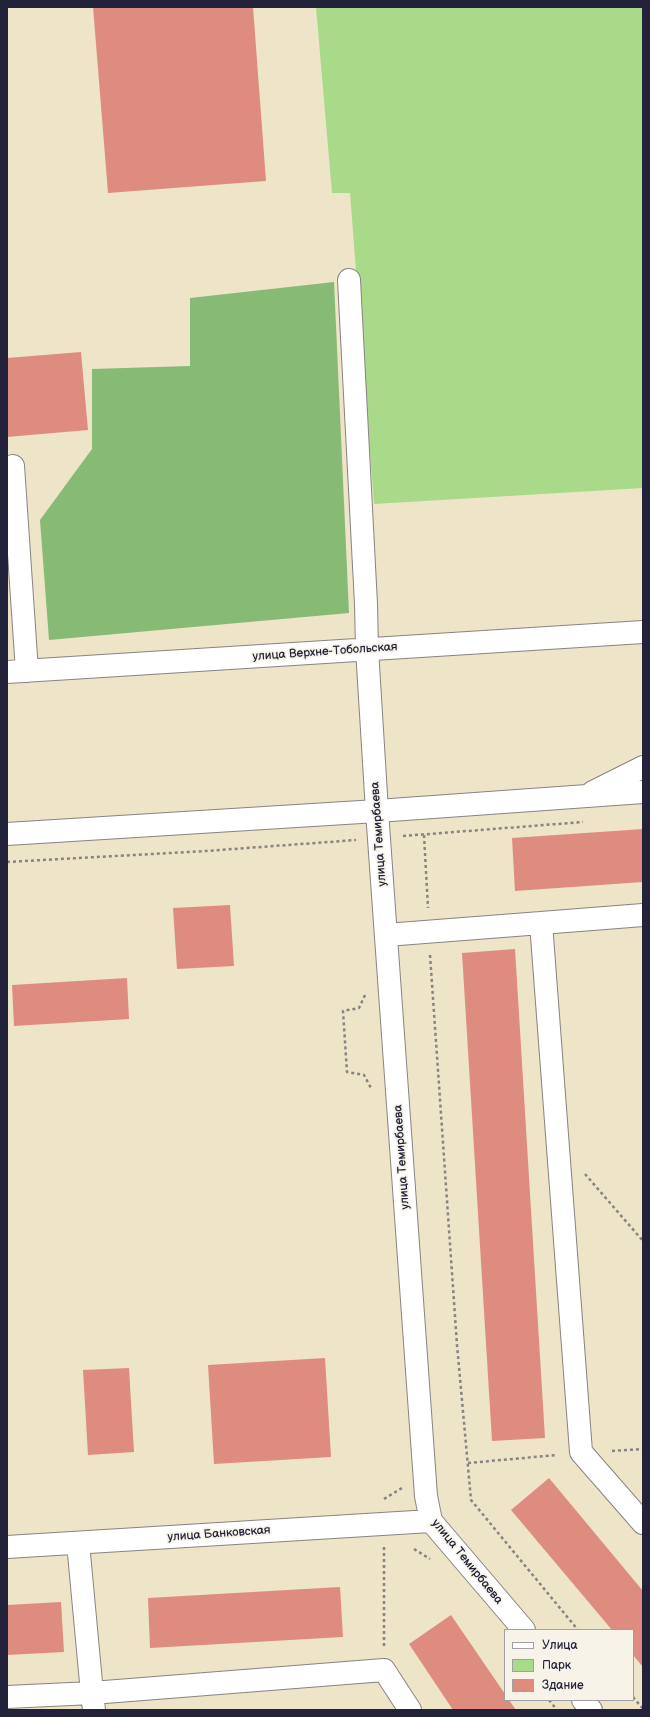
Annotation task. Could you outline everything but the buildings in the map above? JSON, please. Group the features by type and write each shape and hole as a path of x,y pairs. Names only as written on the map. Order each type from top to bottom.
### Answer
{"street":[{"name":"улица Темирбаева","path":"349,280 366,604 367,650 377,811 426,1496 431,1521 523,1629"},
{"path":"14,466 17,671"},
{"name":"улица Верхне-Тобольская","path":"17,671 643,632"},
{"path":"585,796 643,767"},
{"path":"7,834 377,811 643,792"},
{"path":"386,935 643,915"},
{"path":"541,923 581,1452 643,1523"},
{"name":"улица Банковская","path":"7,1547 431,1521"},
{"path":"78,1543 93,1701"},
{"path":"7,1697 93,1701 384,1670 410,1710"},
{"path":"584,1701 591,1710"}],"path":[{"path":"7,862 190,852 588,822"},
{"path":"424,835 456,1337 471,1500 577,1629"},
{"path":"355,840 356,848"},
{"path":"368,990 359,1008 343,1011 347,1072 364,1075 373,1092"},
{"path":"583,1172 643,1242"},
{"path":"383,1500 402,1487 402,1481"},
{"path":"384,1540 384,1670"},
{"path":"634,1698 643,1709"},
{"path":"550,1701 557,1710"}],"green space":[{"path":"316,7 643,7 643,488 374,504 350,193 332,193"},
{"path":"334,282 349,613 49,640 40,520 92,449 92,369 190,366 190,298"}]}
